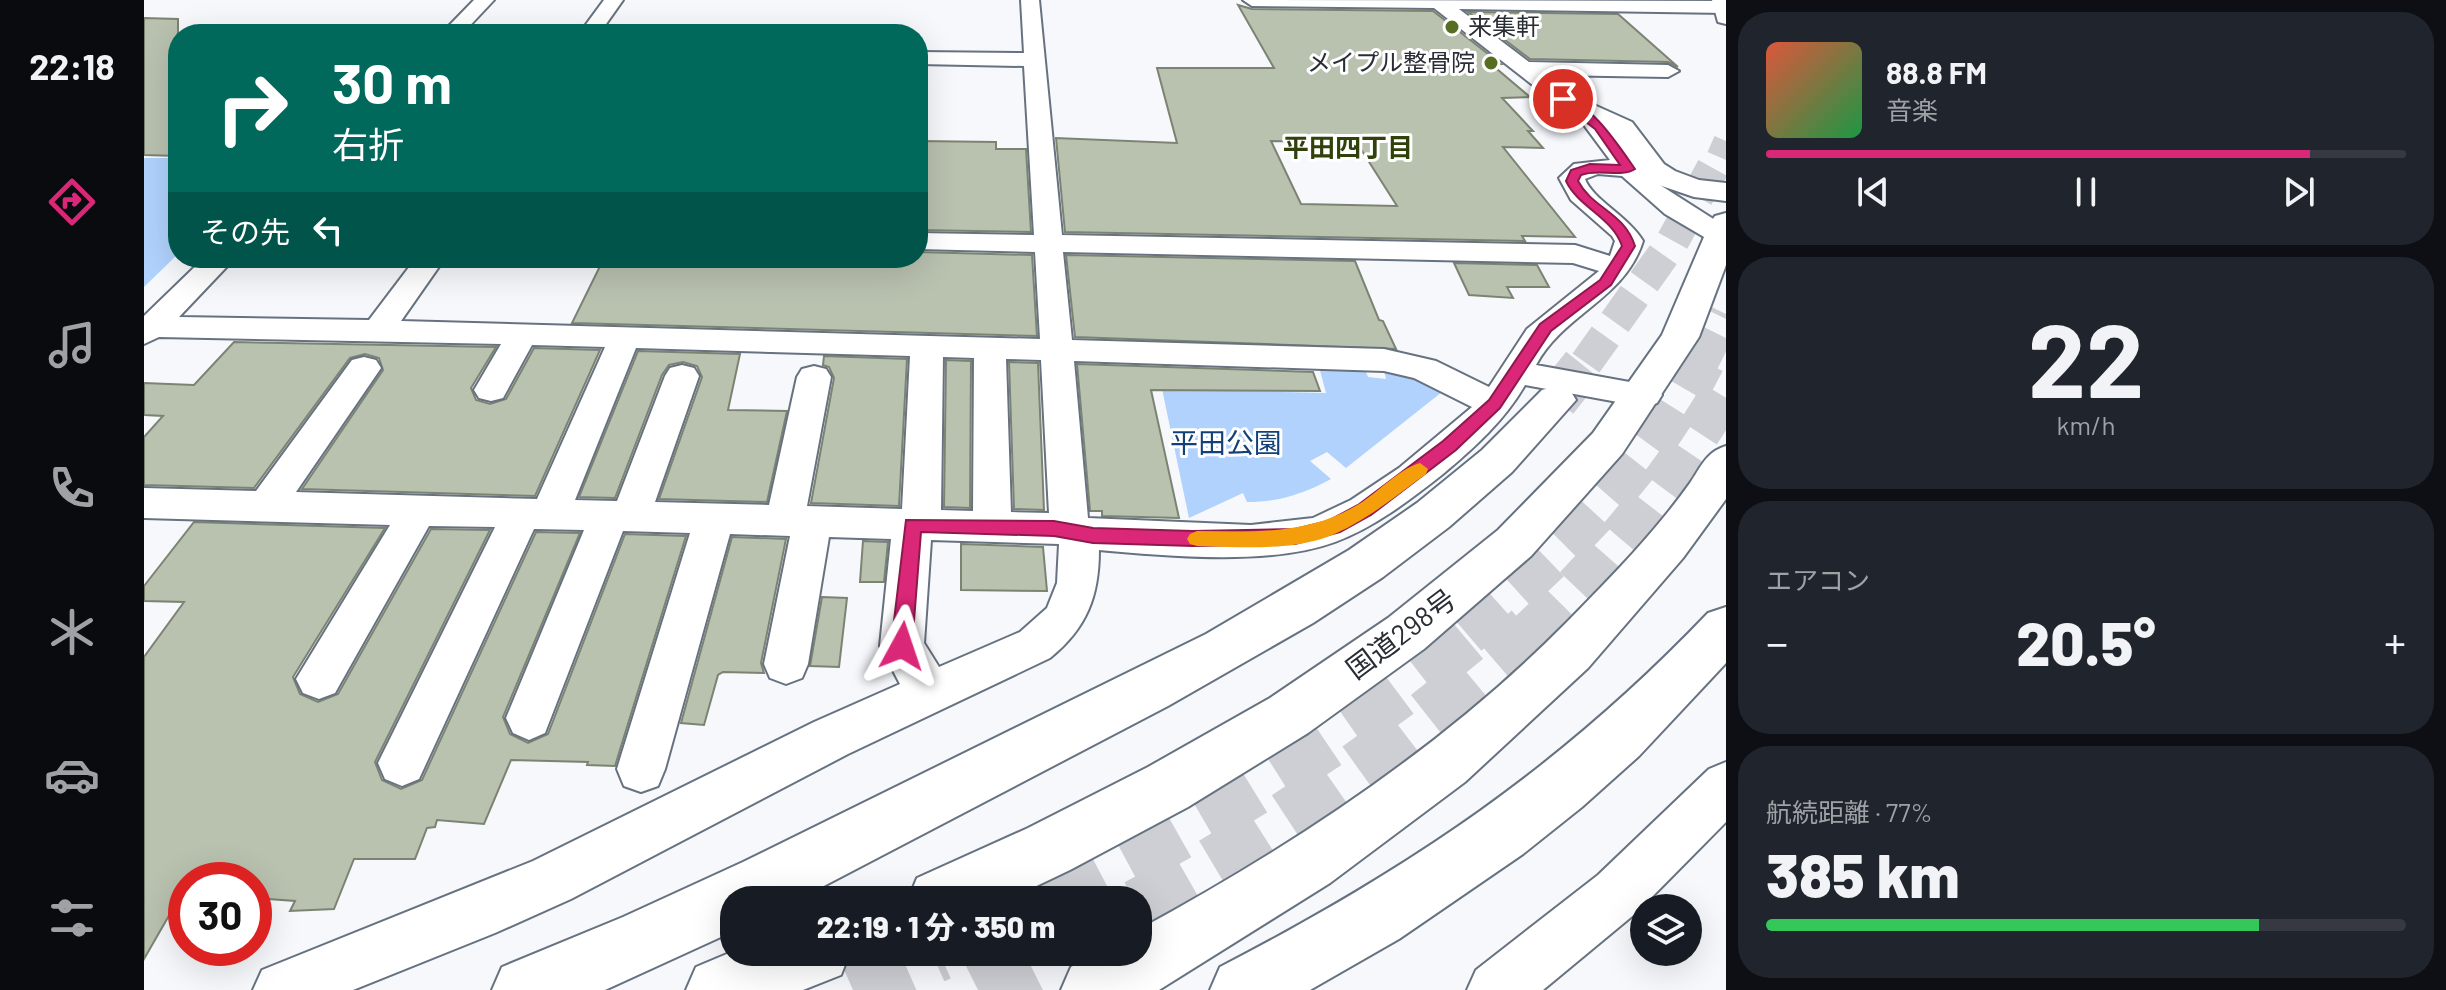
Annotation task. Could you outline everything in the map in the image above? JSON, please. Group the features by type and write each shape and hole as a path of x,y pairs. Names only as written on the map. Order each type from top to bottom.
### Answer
{"highway":[{"path":"1563,99 1622,128 1654,170 1694,188 1725,222"},
{"name":"国道298号","path":"968,886 1177,781 1352,671 1467,585 1519,538 1595,460 1645,395 1686,329 1708,281 1725,222"},
{"path":"525,990 643,941 886,823 1128,700 1352,575 1442,511 1502,458 1536,386"},
{"path":"1094,990 1206,927 1295,871 1371,819 1469,742 1547,674 1603,619 1670,544 1726,462"},
{"path":"1243,990 1413,895 1550,799 1608,751 1653,708 1726,628"},
{"path":"719,990 782,966"}],"street":[{"path":"461,24 485,0"},
{"path":"596,24 614,0"},
{"path":"282,990 476,914 552,880 819,744 1035,645 1064,622 1072,609 1077,587 1075,532 1030,0"},
{"path":"1252,0 1605,2 1725,8"},
{"path":"1437,1 1599,127 1629,169 1657,196 1725,222"},
{"path":"1605,2 1636,28"},
{"path":"928,58 1034,60"},
{"path":"1524,68 1668,71"},
{"path":"1631,70 1662,97"},
{"path":"1536,386 1545,328 1600,288 1628,246 1627,236 1618,224 1578,193 1572,178 1590,167 1629,169"},
{"path":"928,241 1575,254 1616,267"},
{"path":"148,330 211,268"},
{"path":"378,330 424,268"},
{"path":"148,330 378,330 1384,360 1424,369 1495,404"},
{"path":"491,390 521,336"},
{"path":"402,763 535,515 624,339"},
{"path":"927,347 916,525 902,646 929,692"},
{"path":"990,349 992,527"},
{"path":"266,507 364,368"},
{"path":"529,718 682,376"},
{"path":"786,664 814,377"},
{"path":"144,503 992,527 1243,540 1282,538 1321,531 1365,510 1495,404 1536,386 1645,395"},
{"path":"319,679 418,511"},
{"path":"641,769 714,520"},
{"path":"1496,990 1576,930 1726,786"}],"green space":[{"path":"144,158 168,158 168,264 144,287"},
{"name":"平田公園","path":"1318,363 1364,367 1368,377 1386,379 1383,366 1447,388 1346,468 1327,452 1310,461 1331,479 1301,493 1270,501 1247,502 1243,493 1189,518 1162,389 1326,393"}],"building":[{"path":"1238,5 1252,9 1433,11 1501,64 1491,64 1530,97 1502,98 1533,131 1528,131 1543,148 1503,147 1575,237 1522,236 1525,241 1065,232 1056,138 1177,143 1157,68 1274,68","holes":["1271,141 1357,143 1397,206 1301,204"]},
{"path":"1468,12 1618,14 1678,67 1668,62 1530,59"},
{"path":"144,18 178,19 178,24 168,24 168,156 144,155"},
{"path":"928,141 996,142 996,149 1026,149 1031,232 928,230"},
{"path":"928,252 1032,255 1037,336 572,323 599,268 928,268"},
{"path":"1066,255 1355,261 1379,320 1383,321 1396,349 1075,337"},
{"path":"1454,263 1537,265 1549,287 1507,287 1513,298 1469,295"},
{"path":"234,342 496,347 471,388 476,400 490,404 506,399 534,348 600,350 535,496 302,489 383,370 379,358 365,354 350,358 254,488 144,485 144,437 163,416 144,415 144,383 194,385"},
{"path":"638,351 740,354 728,410 787,411 767,502 659,499 702,377 697,366 683,362 669,365 662,375 615,498 579,497"},
{"path":"824,356 907,359 899,506 811,503 834,378 829,367 823,365"},
{"path":"946,360 971,361 970,508 944,507"},
{"path":"1009,362 1038,363 1044,510 1014,509"},
{"path":"1077,364 1313,372 1320,391 1151,390 1179,518 1102,516 1102,511 1090,511"},
{"path":"194,522 385,528 293,677 300,694 318,702 338,694 431,529 490,530 375,762 382,780 401,789 422,780 536,532 580,533 503,717 510,734 528,743 548,734 625,534 686,536 615,766 587,765 588,762 511,760 484,824 437,820 435,827 427,828 415,859 354,859 334,909 290,911 295,901 272,899 272,862 168,862 168,917 144,959 144,657 184,602 144,601 144,586"},
{"path":"732,537 786,539 761,663 764,673 723,672 718,675 704,725 681,723"},
{"path":"863,541 888,542 884,582 860,582"},
{"path":"961,544 1043,547 1047,591 961,590"},
{"path":"822,597 847,598 839,667 810,666"}],"tunnel":[{"path":"1719,156 1726,141"},
{"path":"1586,363 1671,244 1719,156"},
{"path":"1703,361 1726,314"},
{"path":"1556,400 1587,361"},
{"path":"1467,634 1568,542 1599,509 1656,439 1703,361"},
{"path":"1531,632 1612,548 1660,488 1726,388"},
{"path":"1076,886 1213,811 1320,744 1422,671 1470,632"},
{"path":"1152,900 1242,849 1343,782 1440,709 1531,632"},
{"path":"853,990 907,966"},
{"path":"978,990 1026,966"}],"slow traffic":[{"path":"1197,539 1263,540 1309,535 1333,527 1365,510 1420,469"}],"place":[{"name":"来集軒","path":"1452,27"},
{"name":"メイプル整骨院","path":"1491,63"}],"district":[{"name":"平田四丁目","path":"1348,148"}],"route":[{"path":"902,646 912,525 1054,528 1093,535 1193,539 1263,540 1309,535 1333,527 1365,510 1449,445 1495,404 1528,349 1545,328 1606,282 1628,246 1627,236 1618,224 1578,193 1572,181 1573,175 1590,167 1629,169 1599,127 1563,99"}]}
